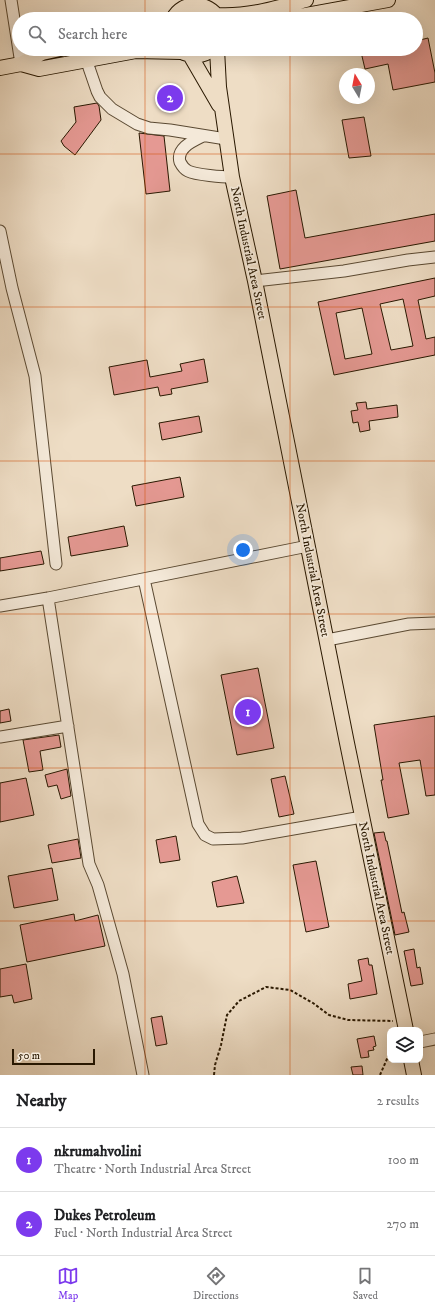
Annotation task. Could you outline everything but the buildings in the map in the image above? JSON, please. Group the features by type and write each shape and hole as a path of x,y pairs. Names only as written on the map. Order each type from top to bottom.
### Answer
{"main road":[{"path":"255,12 306,0"},
{"path":"322,12 388,0"},
{"path":"177,12 186,6 194,4 202,5 213,10"},
{"path":"0,68 21,64 36,56"},
{"path":"21,64 39,69 105,56"},
{"name":"North Industrial Area Street","path":"186,56 222,110"},
{"name":"North Industrial Area Street","path":"217,56 219,87 232,177 255,281 405,1025"},
{"path":"412,1063 414,1075"}],"street":[{"path":"11,0 13,12"},
{"path":"20,56 21,64"},
{"path":"86,59 100,97 112,109 137,124 149,128 226,139"},
{"path":"203,136 188,143 183,149 180,156 180,161 184,169 190,172 232,177"},
{"path":"0,231 12,288 35,376 56,564"},
{"path":"255,281 344,271 408,260 435,258"},
{"path":"0,606 48,598 308,546"},
{"path":"144,579 198,824 205,835 213,839 242,838 362,817"},
{"path":"48,598 89,864 98,885 123,974 143,1075"},
{"path":"327,640 409,624 435,623"},
{"path":"0,737 68,726"},
{"path":"423,1041 435,1039"}],"path":[{"path":"214,1075 227,1015 239,1001 266,987 290,990 329,1015 348,1020 384,1021 405,1025"},
{"path":"380,1075 387,1059"}],"place":[{"name":"Dukes Petroleum","path":"170,98"},
{"name":"nkrumahvolini","path":"248,712"}]}
